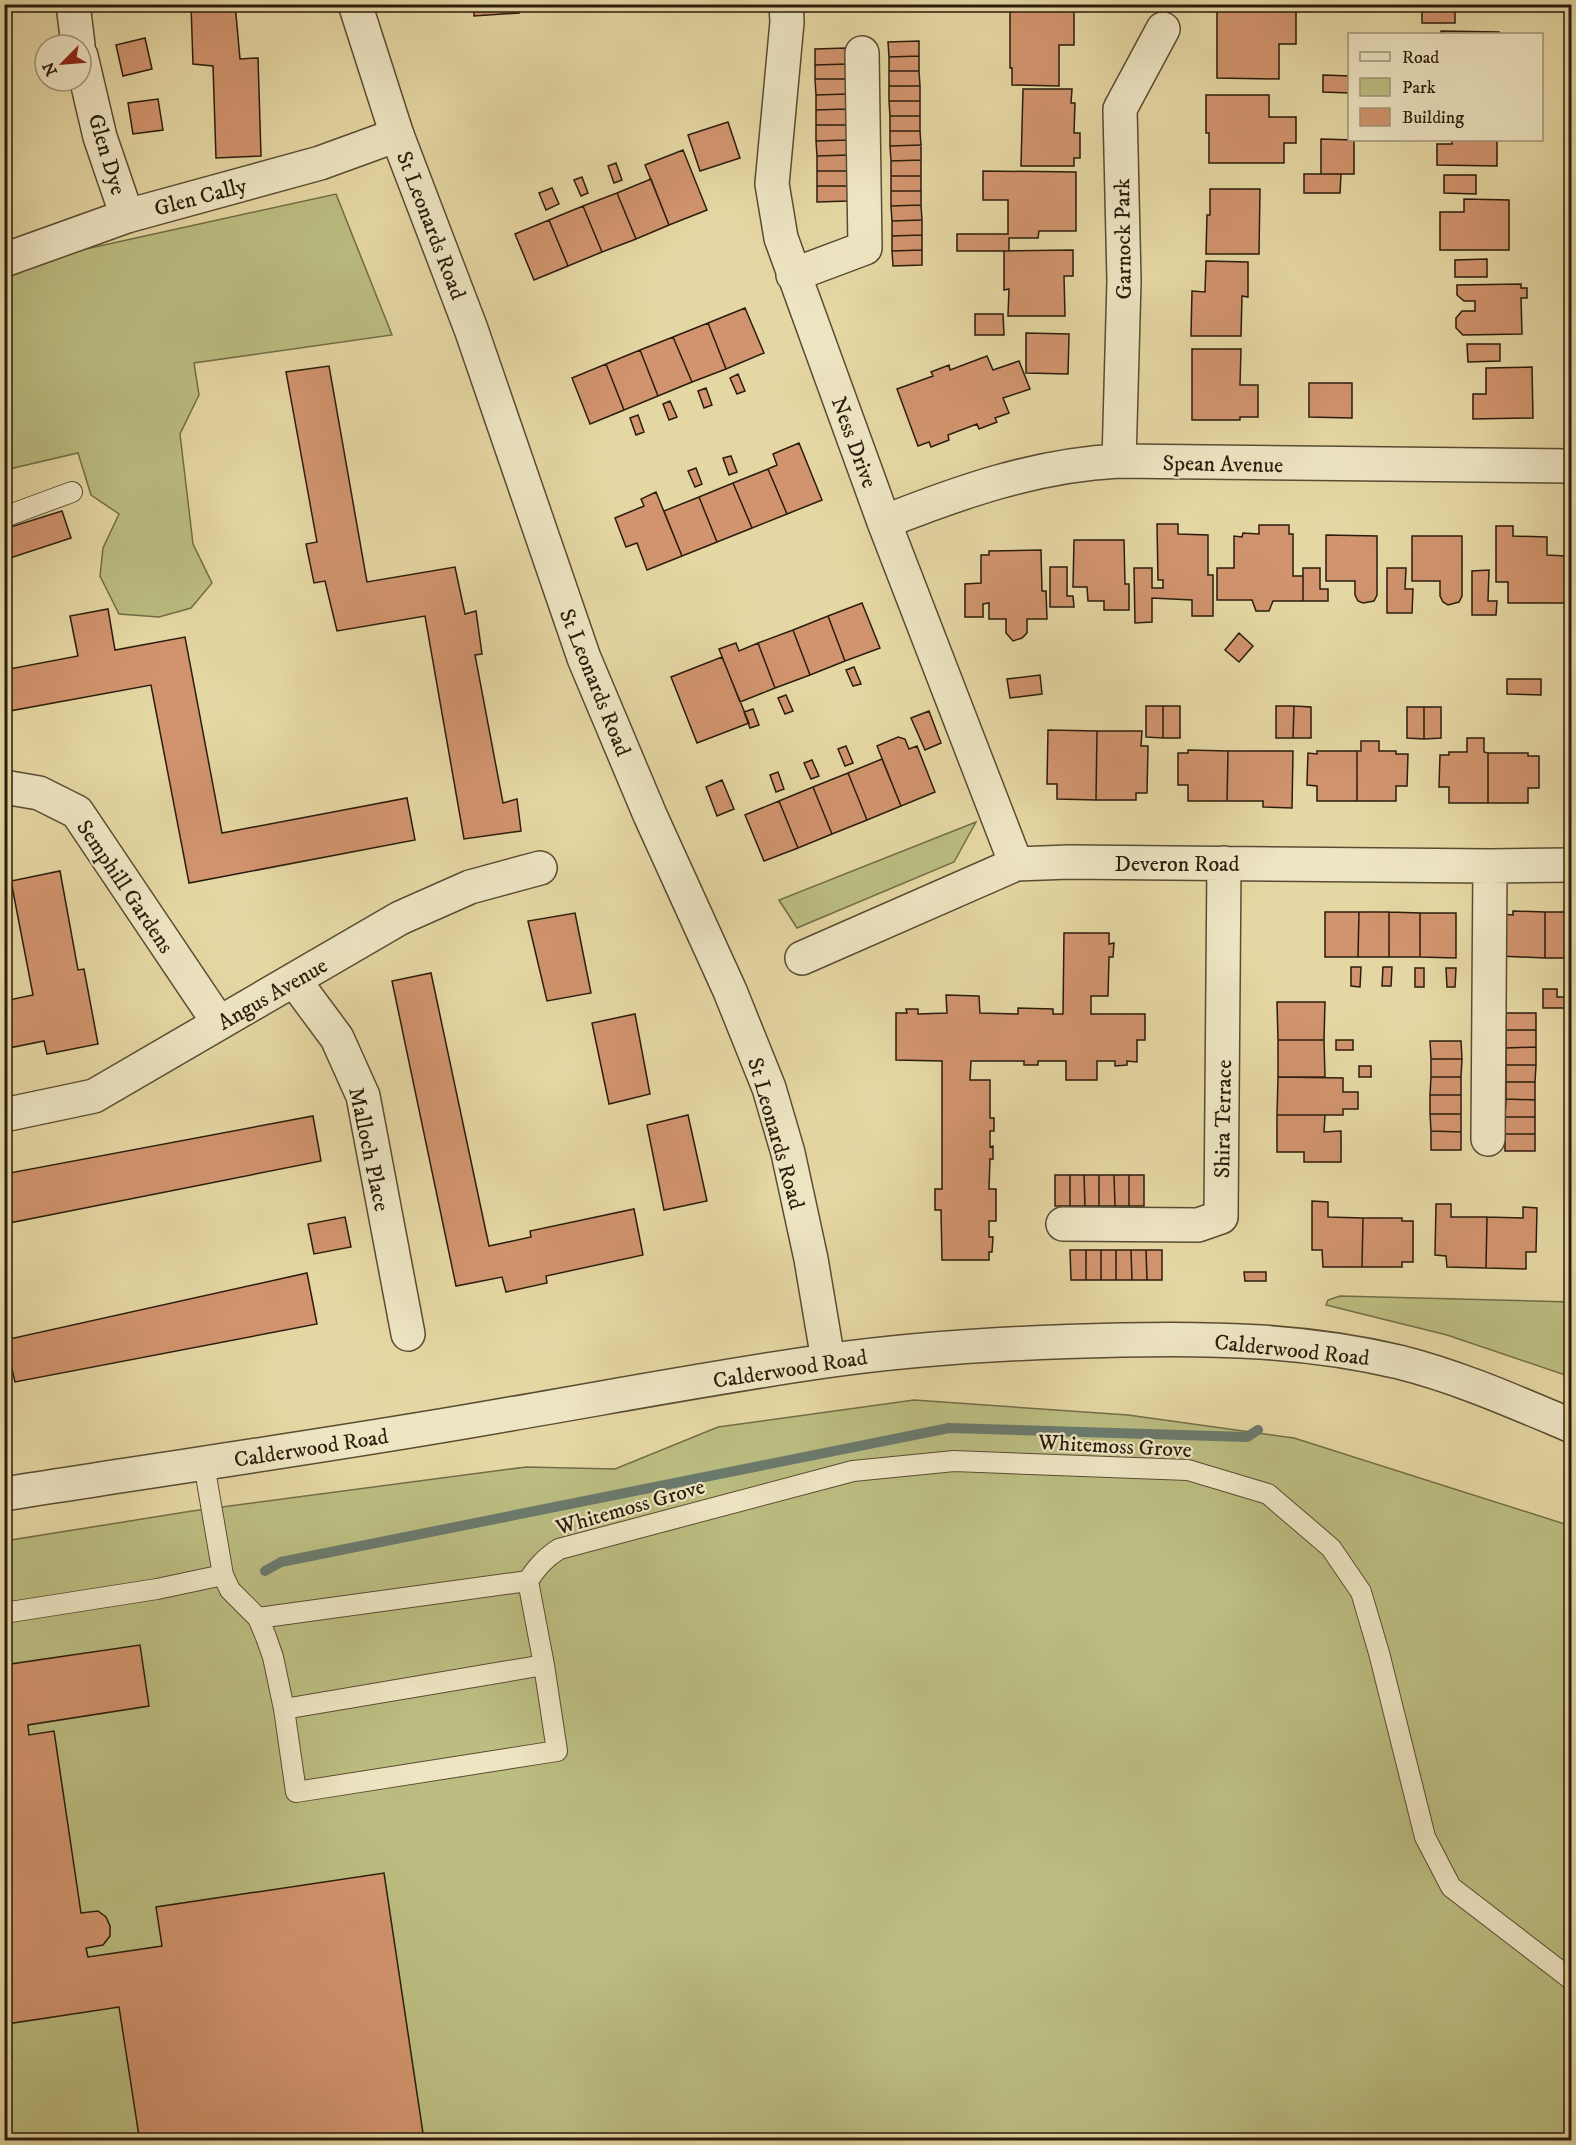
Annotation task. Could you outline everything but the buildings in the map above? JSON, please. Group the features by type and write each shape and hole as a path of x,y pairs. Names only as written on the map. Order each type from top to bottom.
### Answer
{"street":[{"path":"73,4 77,33"},
{"name":"St Leonards Road","path":"355,4 397,135 471,329 584,658 650,814 730,991 769,1088 788,1153 811,1259 828,1360"},
{"name":"Ness Drive","path":"786,4 787,22 772,184 776,217 793,275 884,522 1016,864"},
{"name":"Garnock Park","path":"1119,461 1124,281 1120,109 1163,28"},
{"path":"793,275 865,249 862,53"},
{"name":"Glen Dye","path":"90,93 100,137 128,216"},
{"name":"Glen Cally","path":"4,260 128,216 320,163 397,135"},
{"name":"Spean Avenue","path":"884,522 946,497 1009,478 1084,463 1119,461 1572,466"},
{"name":"Semphill Gardens","path":"4,787 39,793 77,812 219,1023"},
{"name":"Deveron Road","path":"802,958 1016,864 1069,862 1572,865"},
{"name":"Shira Terrace","path":"1063,1224 1198,1225 1221,1217 1224,863"},
{"path":"1488,1139 1490,866"},
{"name":"Angus Avenue","path":"4,1115 94,1096 400,918 470,887 540,868"},
{"name":"Malloch Place","path":"294,980 337,1038 363,1096 408,1334"},
{"name":"Calderwood Road","path":"4,1494 471,1421 828,1360 919,1350 1051,1341 1256,1340 1334,1350 1399,1362 1449,1376 1572,1426"}],"lane":[{"path":"4,517 72,492"},
{"name":"Whitemoss Grove","path":"528,1581 542,1561 559,1549 853,1471 954,1461 1188,1470 1268,1494 1331,1548 1361,1592 1379,1653 1425,1837 1451,1887 1572,1980"},
{"path":"204,1464 223,1575 230,1590 258,1618 273,1657 284,1709 296,1792 557,1751 528,1581 258,1618"},
{"path":"4,1613 157,1589 223,1575"},
{"path":"284,1709 544,1665"}],"green space":[{"path":"336,194 392,335 194,363 199,395 180,434 193,544 212,583 191,608 159,617 119,614 100,576 103,548 119,514 91,495 78,453 5,470 4,267"},
{"path":"976,822 954,862 797,928 779,900"},
{"path":"1340,1296 1571,1302 1571,1377 1447,1335 1326,1305 1328,1300"},
{"path":"914,1400 1128,1415 1294,1438 1571,1526 1571,2140 5,2140 5,1541 192,1511 526,1467 615,1469 718,1427"}],"waterway":[{"path":"265,1571 281,1562 949,1428 1247,1437 1258,1430"}]}
